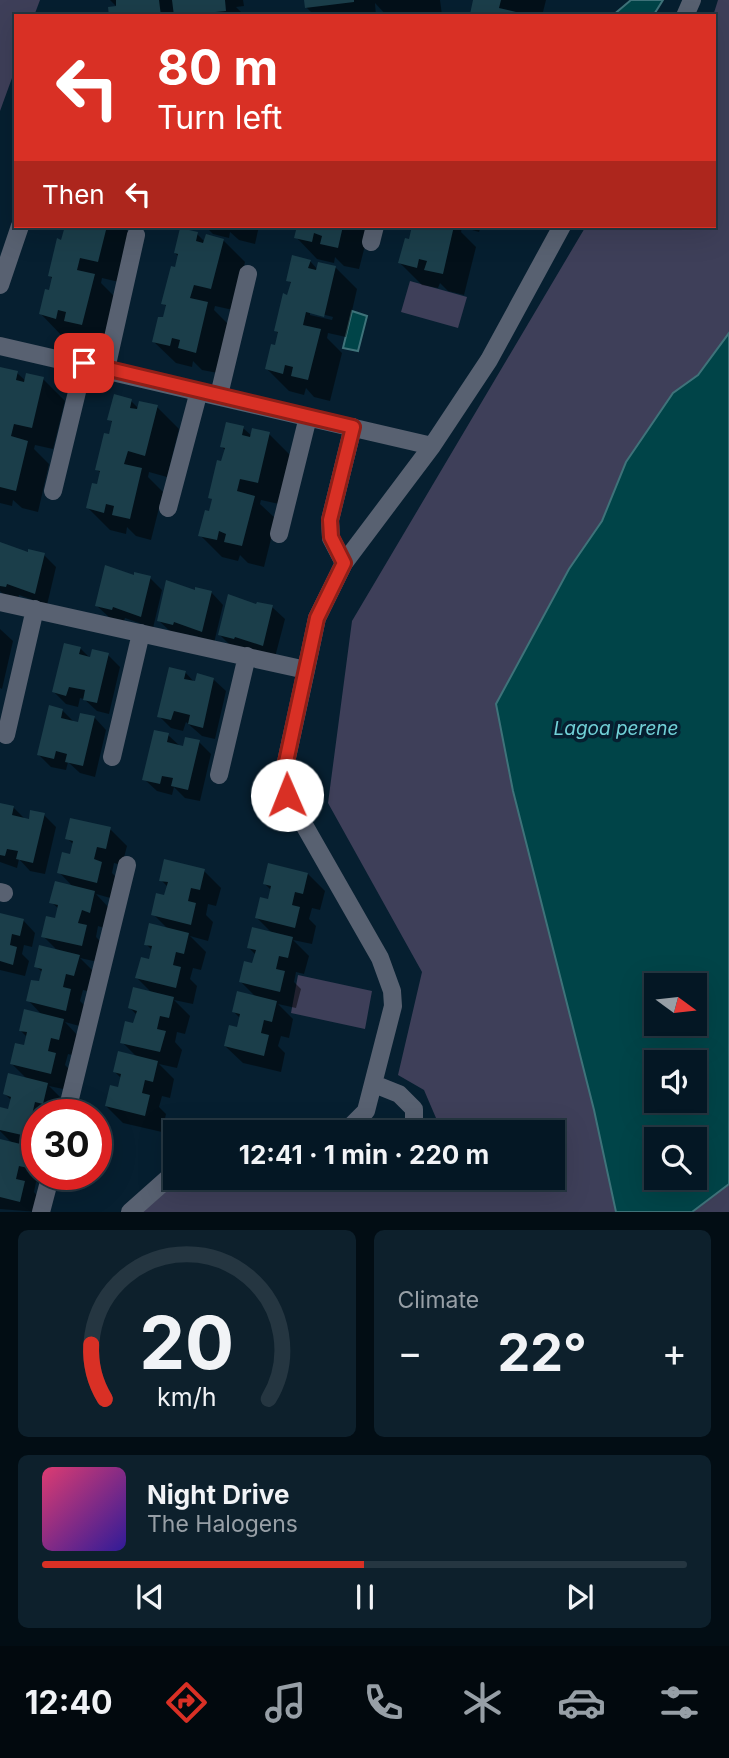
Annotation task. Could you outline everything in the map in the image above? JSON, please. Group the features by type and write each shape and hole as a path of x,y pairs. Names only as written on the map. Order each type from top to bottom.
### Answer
{"street":[{"path":"0,285 19,228"},
{"path":"357,1120 366,1111 390,1029 392,991 380,958 293,810 284,780 317,618 344,563 432,446 489,360 561,228"},
{"path":"106,369 136,235"},
{"path":"219,395 248,274"},
{"path":"0,346 84,363 432,446"},
{"path":"53,491 84,363"},
{"path":"168,508 199,391"},
{"path":"279,534 308,417"},
{"path":"344,563 331,537 330,520 353,427"},
{"path":"0,602 306,670"},
{"path":"6,735 35,609"},
{"path":"112,757 141,633"},
{"path":"219,775 247,656"},
{"path":"70,1099 127,865"},
{"path":"374,1084 399,1094 414,1109 414,1120"},
{"path":"130,1212 163,1183"},
{"path":"42,1208 47,1190"}],"shaded area":[{"path":"0,0 40,0 35,14 14,14 14,72 0,111"},
{"path":"718,0 729,0 729,1212 130,1212 163,1187 163,1190 565,1190 565,1120 435,1120 424,1090 398,1075 422,972 328,803 352,621 585,228 716,228 716,14 714,14"},
{"path":"410,281 467,297 458,328 401,312"},
{"path":"298,975 372,991 365,1029 291,1013"}],"water":[{"path":"631,0 663,0 654,14 614,14"},
{"path":"352,311 367,316 358,351 343,348"},
{"name":"Lagoa perene","path":"729,333 729,1184 692,1212 616,1212 594,1110 513,791 496,704 569,569 602,521 626,462 673,393 698,375"}],"building":[{"path":"116,0 159,0 161,14 109,14 108,7 116,6"},
{"path":"172,0 225,0 226,11 174,14"},
{"path":"304,0 354,0 354,2 305,8"},
{"path":"473,0 501,0 499,8 516,12 516,14 470,14"},
{"path":"64,228 106,228 98,262 80,258 77,270 95,274 82,325 64,321 66,312 58,310 56,319 39,314 45,289 49,290 52,277 48,276 57,238 61,240"},
{"path":"180,228 198,232 196,241 203,243 206,234 224,239 211,289 194,285 190,298 208,302 196,353 178,348 180,340 172,338 170,346 152,342 158,317 163,317 166,305 161,304 171,266 175,267 178,254 174,253"},
{"path":"296,228 343,228 338,248 320,244 322,236 314,233 312,242 294,238"},
{"path":"412,228 454,228 443,274 424,270 427,261 419,259 417,268 398,263 405,238 409,239"},
{"path":"292,255 311,260 308,268 316,270 318,262 336,266 324,317 306,312 303,325 321,329 308,380 291,376 293,367 285,365 283,374 265,369 271,344 275,345 278,332 274,331 283,293 287,295 291,282 286,281"},
{"path":"0,367 18,371 16,380 24,382 26,373 44,377 32,428 14,424 11,436 28,441 16,491 0,487"},
{"path":"114,394 132,399 130,408 137,409 139,401 158,405 145,456 128,451 124,464 142,468 130,519 112,515 114,506 106,504 104,513 86,508 92,483 97,484 100,471 95,470 104,433 109,434 112,421 107,420"},
{"path":"226,422 244,426 242,435 250,437 252,428 270,432 258,483 240,479 237,491 255,496 242,546 224,542 226,534 219,531 217,540 198,536 205,510 209,511 212,499 208,498 217,460 221,461 225,448 220,447"},
{"path":"0,542 28,552 28,549 45,553 35,594 7,584 6,587 0,586"},
{"path":"105,565 134,575 134,572 151,576 141,617 113,607 112,610 95,606"},
{"path":"166,580 195,590 195,587 212,591 202,632 174,622 173,625 157,621"},
{"path":"228,594 256,604 273,605 263,646 218,635"},
{"path":"64,643 81,647 79,654 90,657 92,649 109,653 97,703 83,700 85,690 69,687 66,696 52,692"},
{"path":"169,667 186,671 184,679 195,681 197,673 214,678 203,728 188,724 190,715 174,711 171,720 157,717"},
{"path":"49,705 63,709 61,718 78,722 80,713 95,716 83,766 65,762 67,754 56,751 54,759 37,755"},
{"path":"154,730 169,733 167,742 183,746 185,737 200,740 188,790 171,786 173,778 162,776 160,784 142,780"},
{"path":"0,803 14,806 12,815 29,819 30,810 45,813 33,863 16,859 18,851 7,849 5,856 0,855"},
{"path":"70,818 111,827 106,849 97,847 94,859 102,862 97,883 57,873 62,852 70,854 73,841 65,839"},
{"path":"164,859 205,869 200,890 191,888 188,901 196,903 191,925 151,915 156,893 164,895 168,882 159,881"},
{"path":"268,863 308,873 303,894 295,892 292,905 300,907 295,928 255,918 260,897 268,899 271,886 263,884"},
{"path":"55,881 95,891 90,913 82,910 78,923 87,925 82,946 41,937 46,916 55,918 58,905 49,903"},
{"path":"0,913 24,919 20,936 12,934 10,945 17,947 13,965 0,961"},
{"path":"149,923 189,933 184,954 176,952 173,965 181,967 176,988 135,978 141,957 149,959 152,946 144,945"},
{"path":"252,927 293,937 288,958 279,956 276,969 285,971 280,992 239,982 244,961 252,963 256,950 247,948"},
{"path":"39,945 80,955 74,976 66,974 63,987 71,989 66,1011 26,1001 31,980 39,981 42,969 34,967"},
{"path":"133,987 174,997 169,1018 160,1016 157,1029 166,1031 160,1052 120,1043 125,1021 133,1023 137,1011 128,1008"},
{"path":"237,991 277,1001 272,1022 264,1020 261,1033 269,1035 264,1056 224,1046 229,1025 237,1027 240,1014 232,1012"},
{"path":"24,1009 64,1019 59,1040 51,1038 48,1051 56,1053 51,1074 10,1064 15,1043 24,1045 27,1032 19,1031"},
{"path":"118,1051 158,1061 153,1082 145,1080 142,1093 150,1095 145,1116 112,1108 112,1099 107,1099 110,1085 118,1087 121,1074 113,1072"},
{"path":"8,1073 48,1083 44,1099 21,1099 21,1135 0,1130 0,1107 8,1109 11,1097 3,1094"},
{"path":"0,1139 21,1144 21,1166 16,1179 21,1180 23,1190 20,1202 0,1197"}],"route":[{"path":"84,363 353,427 330,520 331,537 344,563 317,618 286,762 284,780 287,795"}]}
